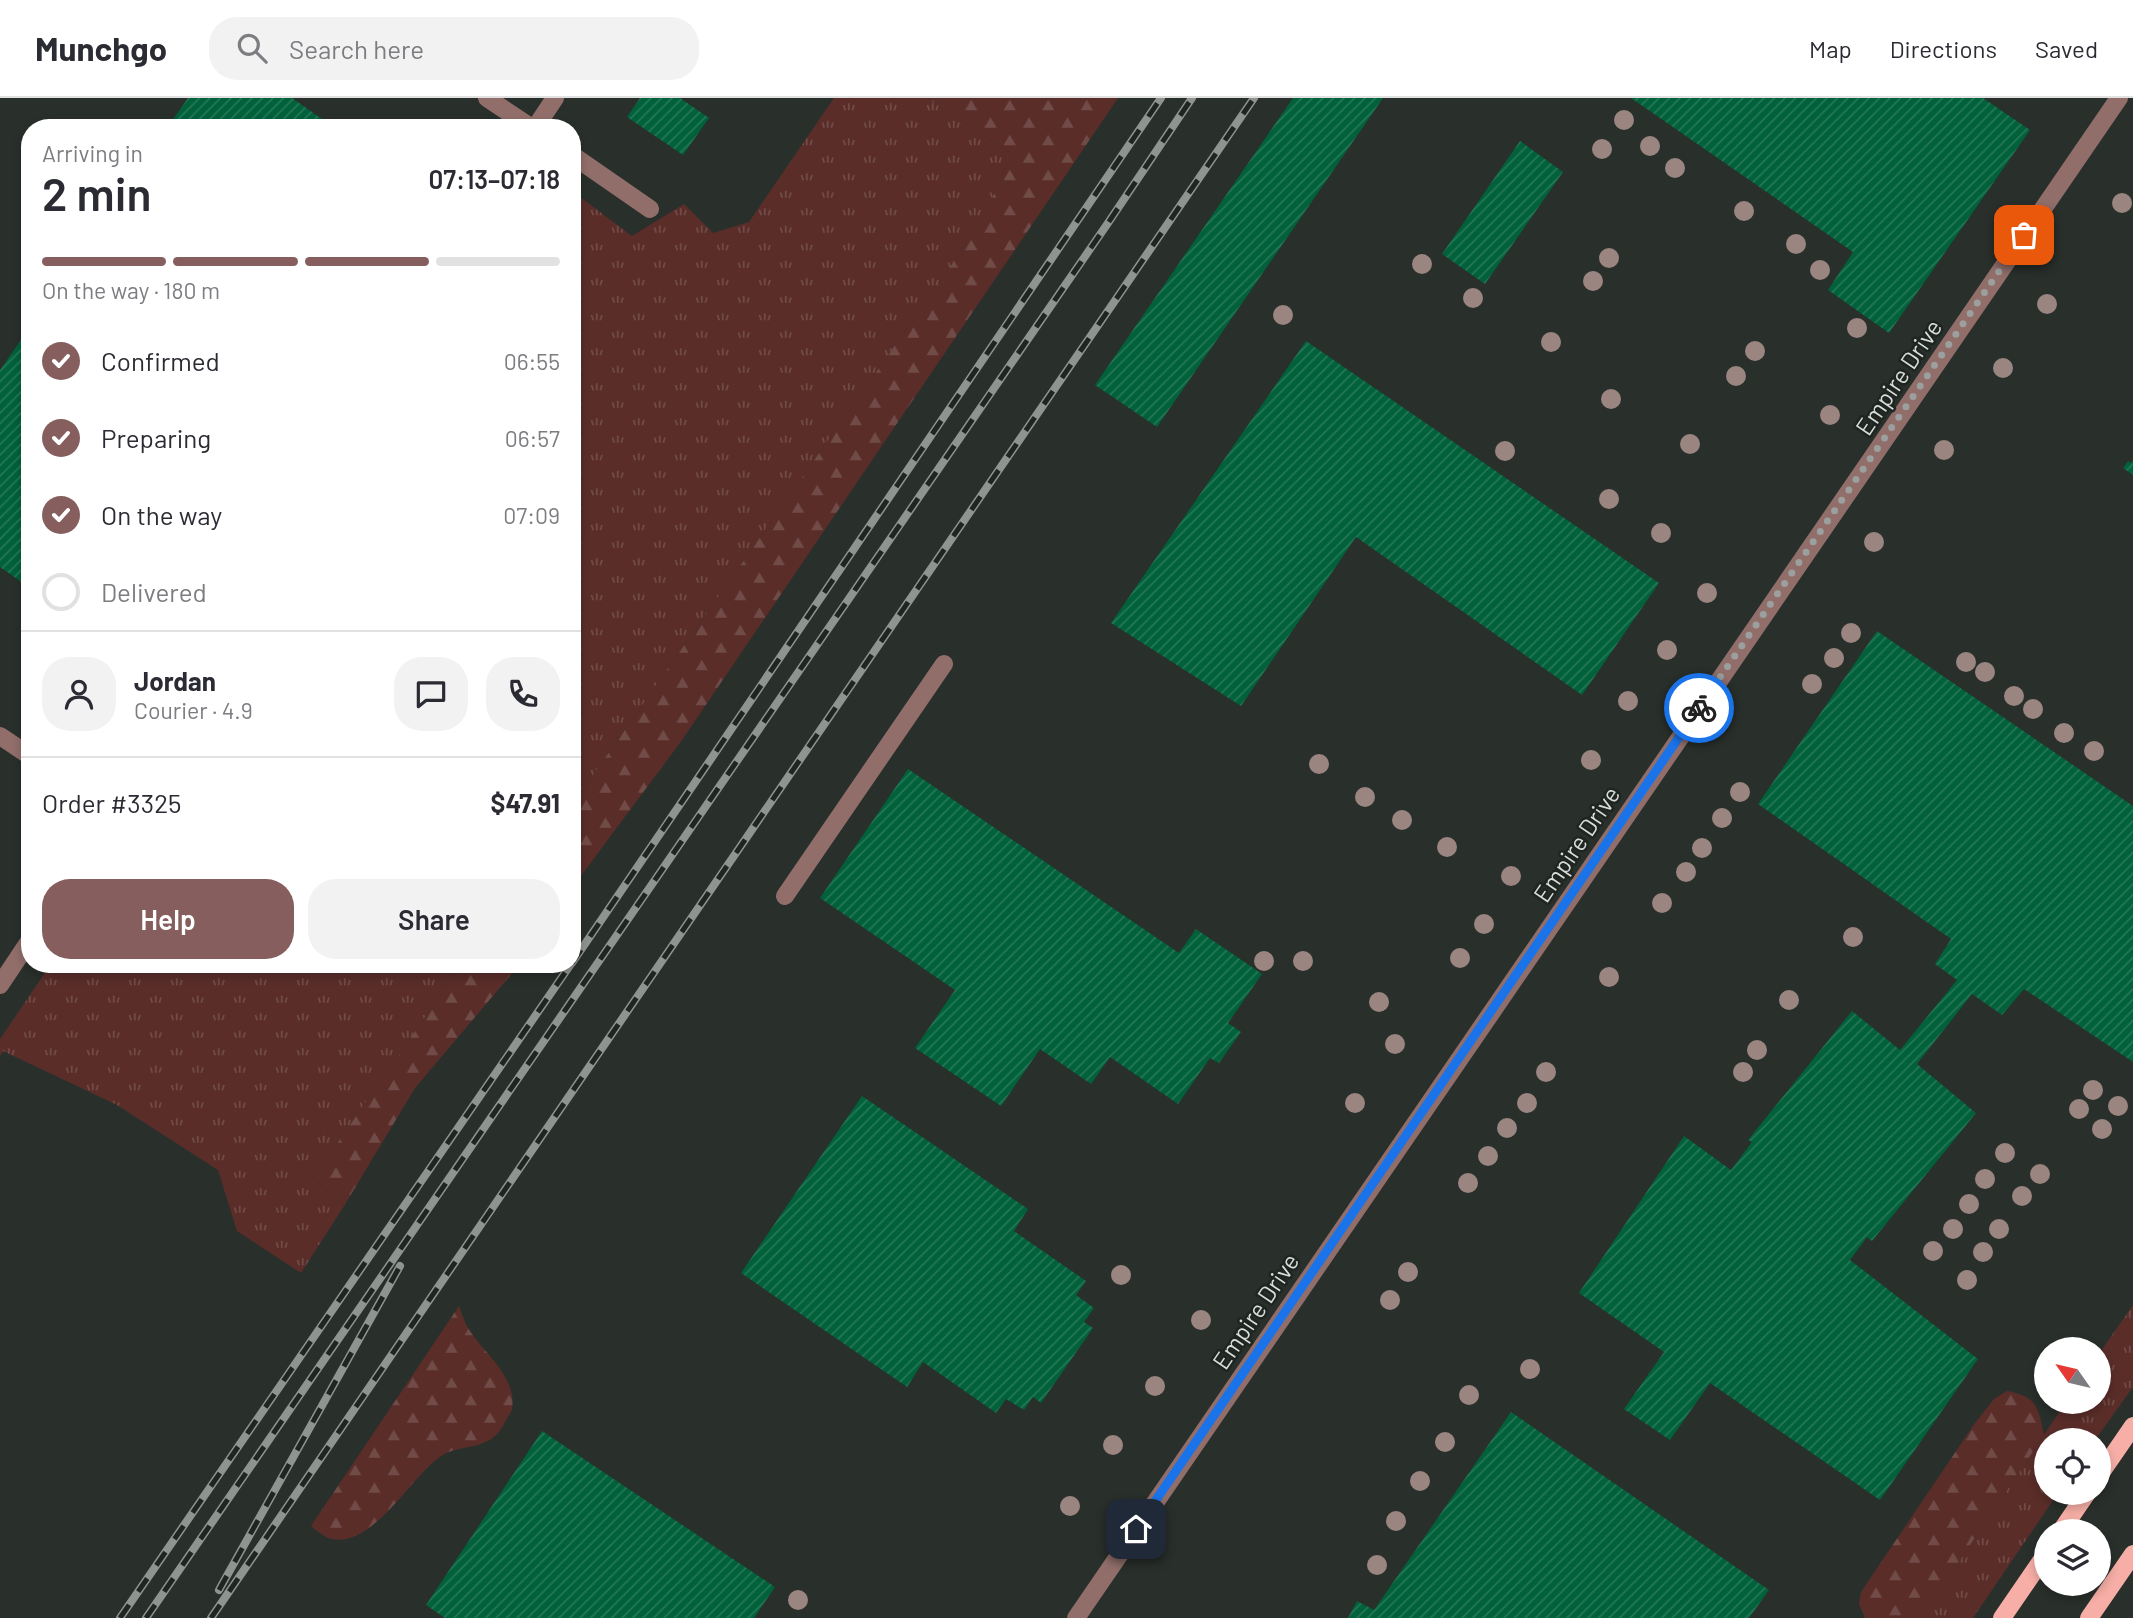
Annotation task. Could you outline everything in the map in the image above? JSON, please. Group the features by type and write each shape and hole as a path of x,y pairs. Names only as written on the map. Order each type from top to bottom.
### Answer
{"main road":[{"path":"2111,1458 2133,1426"},
{"path":"2089,1618 2133,1553"},
{"path":"2002,1618 2034,1571"}],"street":[{"path":"487,98 519,119"},
{"path":"540,119 555,98"},
{"name":"Empire Drive","path":"1076,1618 2119,98"},
{"path":"581,161 650,209"},
{"path":"785,896 944,664"},
{"path":"0,736 21,750"},
{"path":"0,985 21,954"}],"green space":[{"path":"834,98 927,98 1012,154 986,211 952,264 581,792 581,198 632,236 684,204 713,233 749,222"},
{"path":"927,98 1118,98 682,740 581,876 581,792 952,264 986,211 1012,154"},
{"path":"45,973 456,973 313,1178 344,1206 301,1273 237,1231 218,1170 117,1105 3,1051 0,1056 0,1039"},
{"path":"456,973 512,973 415,1088 344,1206 313,1178"},
{"path":"2133,1305 2133,1387 2104,1428 2049,1428 2058,1414 2111,1414 2111,1337"},
{"path":"459,1306 468,1328 505,1376 512,1397 510,1415 491,1439 441,1456 389,1510 360,1534 344,1539 326,1537 311,1526"},
{"path":"2007,1391 2025,1396 2034,1403 2034,1414 2039,1414 2042,1428 2034,1428 2034,1450 1921,1618 1865,1618 1859,1604 1861,1592 1994,1399"},
{"path":"2034,1450 2034,1505 2050,1505 2040,1519 2034,1519 2034,1528 1973,1618 1921,1618"}],"building":[{"path":"188,98 292,98 322,119 173,119"},
{"path":"640,98 680,98 709,118 683,155 627,117"},
{"path":"1293,98 1383,98 1157,427 1095,385"},
{"path":"1631,98 1983,98 2030,130 1889,333 1828,290 1853,252"},
{"path":"1520,141 1563,172 1485,284 1442,254"},
{"path":"21,340 21,582 0,567 0,370"},
{"path":"1306,341 1659,583 1582,695 1356,537 1241,706 1111,623"},
{"path":"2133,460 2133,475 2123,468 2128,461 2131,463"},
{"path":"1877,631 2133,806 2133,1062 2024,989 2002,1015 1972,994 1917,1064 1976,1113 1872,1241 1867,1237 1850,1260 1978,1359 1880,1500 1710,1383 1670,1440 1624,1409 1664,1352 1579,1293 1684,1136 1731,1170 1752,1142 1748,1140 1852,1011 1900,1050 1957,980 1935,964 1951,939 1758,804"},
{"path":"908,769 1179,953 1196,929 1262,974 1228,1023 1241,1032 1219,1063 1210,1058 1178,1104 1110,1057 1091,1084 1040,1049 1001,1106 915,1048 955,990 820,898"},
{"path":"862,1096 1028,1209 1014,1231 1086,1281 1076,1295 1094,1308 1084,1322 1093,1328 1041,1403 1033,1397 1024,1410 1006,1399 996,1413 923,1362 907,1387 741,1273"},
{"path":"1511,1412 1769,1590 1749,1618 1348,1618 1357,1601 1374,1610"},
{"path":"542,1431 775,1587 754,1618 445,1618 426,1605"}],"railway":[{"path":"581,950 1161,98"},
{"path":"146,1618 1192,98"},
{"path":"211,1618 1254,98"},
{"path":"120,1618 565,973"},
{"path":"219,1590 400,1266"}],"way so far":[{"path":"1699,708 2024,235"}],"route":[{"path":"1136,1529 1699,708"}]}
